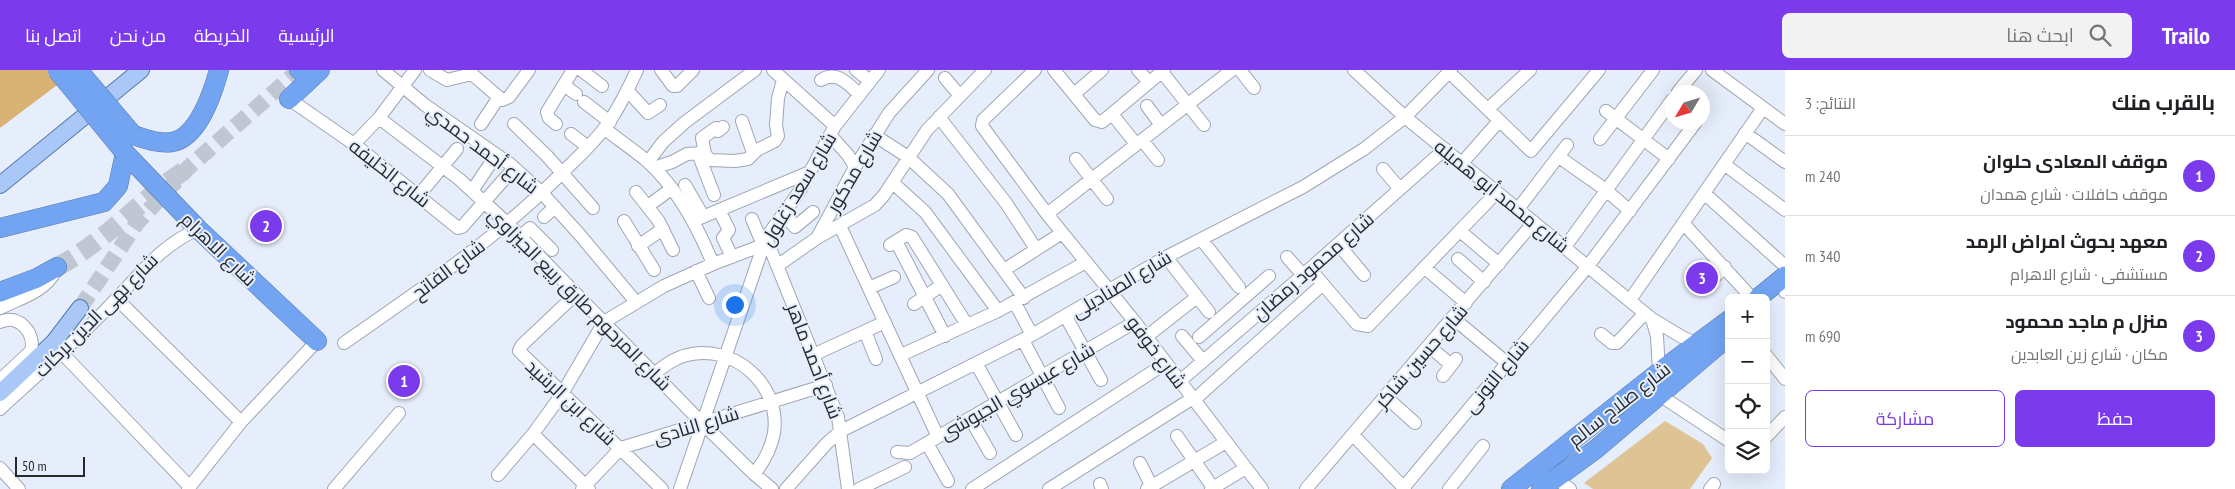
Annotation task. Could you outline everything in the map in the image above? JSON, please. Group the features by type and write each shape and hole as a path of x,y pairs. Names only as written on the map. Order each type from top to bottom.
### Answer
{"highway":[{"path":"57,70 129,144 173,142 190,132 225,70"},
{"path":"0,228 104,202 112,196 118,186 129,144 78,70"},
{"path":"214,90 219,70"},
{"path":"289,100 320,70"},
{"name":"شارع الاهرام","path":"129,144 198,229 317,341"},
{"path":"0,292 38,278 57,267"},
{"path":"1763,294 1785,276"},
{"path":"1770,303 1785,291"},
{"name":"شارع صلاح سالم","path":"1511,489 1659,372 1725,323"},
{"name":"شارع صلاح سالم","path":"1553,486 1628,423 1658,394 1725,339"},
{"path":"1553,486 1553,472 1556,466 1600,430 1607,422 1609,412"}],"main road":[{"path":"0,185 141,70"},
{"name":"شارع بهى الدين بركات","path":"0,393 54,342 80,308"}],"street":[{"name":"شارع أحمد حمدي","path":"383,70 403,88 514,168 542,193 636,302"},
{"path":"354,144 379,118 415,70"},
{"path":"430,70 447,80 469,73 472,74 505,100 528,70"},
{"path":"556,124 549,118 546,112 562,81 573,70"},
{"path":"581,70 602,86"},
{"name":"شارع الفاتح","path":"344,343 458,263 508,224 542,193 607,125 637,70"},
{"path":"661,70 673,86 677,86 694,70"},
{"path":"651,165 663,142 684,123 756,70"},
{"path":"773,70 832,131 855,167"},
{"name":"شارع سعد زغلول","path":"680,489 765,242 810,172 832,131 879,70"},
{"name":"شارع مدكور","path":"777,266 817,238 828,203 855,167 874,135 894,107 928,70"},
{"path":"817,238 875,205 893,182 927,130 986,70"},
{"name":"شارع خوفو","path":"1035,70 983,120 984,128 1047,214 1135,322 1262,489"},
{"path":"1054,70 1098,122 1102,122 1163,71 1204,125"},
{"path":"1074,94 1102,70"},
{"path":"1138,70 1149,82"},
{"path":"1047,214 1232,70"},
{"path":"1240,70 1254,88"},
{"name":"شارع محمد أبو هميله","path":"1354,70 1405,117 1649,316 1682,337 1697,344"},
{"path":"1488,109 1530,70"},
{"path":"1445,72 1488,109 1529,150 1534,149 1599,70"},
{"path":"1600,139 1611,114 1653,70"},
{"path":"1684,85 1696,70"},
{"path":"1712,70 1785,124"},
{"path":"858,71 870,82"},
{"name":"شارع الصناديلى","path":"786,489 822,448 841,431 1028,338 1166,257 1303,187 1364,149 1405,117 1445,72"},
{"path":"821,80 827,76 841,78 859,94"},
{"path":"945,78 960,96"},
{"path":"651,165 672,162 688,154 702,154 710,160 735,161 748,159 753,153 776,139 778,98 783,80"},
{"path":"562,81 651,165 698,218"},
{"path":"627,90 648,113 660,105"},
{"path":"481,124 499,97"},
{"name":"شارع الخليفه","path":"289,100 354,144 458,228 462,227 484,202"},
{"path":"1147,106 1161,125"},
{"path":"1630,300 1763,108"},
{"path":"1565,247 1665,109"},
{"path":"1112,114 1158,160"},
{"path":"1611,114 1669,159"},
{"path":"939,117 984,174 1036,249"},
{"name":"شارع المرحوم طارق ربيع الجيزاوي","path":"379,118 443,166 508,224 702,423 772,489"},
{"path":"742,121 753,153"},
{"path":"1462,163 1499,121"},
{"path":"514,124 593,208"},
{"path":"714,195 702,154 702,138 715,128 718,131 723,127"},
{"name":"شارع التونى","path":"1405,488 1588,266 1690,130"},
{"path":"1745,133 1785,162"},
{"path":"571,134 588,147"},
{"path":"874,135 908,157 948,194 1004,270 1019,300 1028,338 1042,376 1059,408"},
{"path":"1518,209 1568,145"},
{"path":"419,195 457,149"},
{"name":"شارع محمود رمضان","path":"1180,381 1445,149"},
{"path":"472,191 496,155"},
{"path":"1558,156 1606,190 1630,211"},
{"path":"1076,159 1107,199"},
{"path":"1724,164 1785,210"},
{"path":"484,202 514,168"},
{"path":"1383,169 1400,189"},
{"path":"698,218 810,172"},
{"path":"893,182 925,212 998,311"},
{"path":"685,185 713,264"},
{"path":"648,206 671,189"},
{"path":"636,192 648,206 673,250"},
{"path":"1287,257 1323,284 1357,324 1364,327 1426,268 1497,192"},
{"path":"1704,193 1785,266"},
{"path":"544,217 555,207"},
{"path":"719,210 729,230 723,238 732,257"},
{"path":"784,214 794,227 813,212"},
{"name":"شارع أحمد ماهر","path":"752,219 777,266 838,417 848,489"},
{"path":"624,221 654,270"},
{"name":"شارع حسين شاكر","path":"1308,488 1534,222"},
{"path":"1683,223 1749,294"},
{"path":"840,226 918,393 948,481"},
{"path":"520,237 530,228 552,250"},
{"name":"شارع بهى الدين بركات","path":"0,409 117,299 159,252 177,239 198,229"},
{"path":"638,246 662,229"},
{"path":"1460,231 1499,264"},
{"path":"1004,270 1062,233"},
{"path":"945,336 920,300 893,243 906,235 912,237 968,325"},
{"path":"1202,239 1239,287"},
{"path":"498,475 533,434 562,394 604,322 636,302 696,271 765,242"},
{"path":"1338,244 1364,276"},
{"path":"1166,257 1209,312"},
{"path":"1458,259 1484,282"},
{"path":"901,355 998,311 1086,262"},
{"path":"0,308 44,286 50,281 57,267"},
{"path":"1710,281 1725,267"},
{"path":"1426,268 1466,303"},
{"path":"696,271 709,298"},
{"path":"869,288 894,276"},
{"path":"1199,337 1225,309 1269,276"},
{"path":"1049,489 1193,399 1323,284"},
{"path":"920,300 942,286"},
{"name":"شارع ابن الرشيد","path":"576,294 519,348 520,354 662,489"},
{"path":"1146,337 1197,297"},
{"path":"117,299 241,422"},
{"path":"1225,309 1241,328"},
{"path":"1601,334 1612,343 1617,343 1649,316 1657,336 1659,372"},
{"path":"1066,317 1100,380"},
{"path":"0,322 9,318 16,320 29,333 32,344 31,351 0,380"},
{"path":"1454,318 1507,363"},
{"path":"813,355 885,322"},
{"name":"شارع عيسوي الجيوشى","path":"897,452 910,453 1135,322"},
{"path":"865,331 876,359"},
{"path":"1182,336 1203,360"},
{"path":"60,352 189,488 241,422 317,341"},
{"path":"1429,346 1454,362 1443,376"},
{"path":"654,374 669,362 687,355 706,353 725,356 740,363 754,374 764,387 771,402 774,418 774,433 770,448 754,474"},
{"path":"1770,360 1785,379"},
{"path":"977,488 1166,362"},
{"path":"976,363 1016,435"},
{"name":"شارع النادى","path":"585,488 620,448 826,385"},
{"path":"1658,394 1725,439"},
{"path":"1386,397 1415,423"},
{"path":"334,489 399,413"},
{"path":"1770,433 1785,417"},
{"path":"970,418 990,453"},
{"path":"533,434 585,488"},
{"path":"1353,434 1405,488"},
{"path":"1177,436 1213,489 1246,468"},
{"path":"1140,462 1151,488 1226,442"},
{"path":"1449,489 1483,446"},
{"path":"859,489 905,467"},
{"path":"0,468 19,489"},
{"path":"1532,472 1553,486"}],"shaded area":[{"path":"0,70 77,70 0,128"},
{"path":"1665,421 1703,444 1712,458 1690,489 1593,489 1584,483"}],"tunnel":[{"path":"80,308 137,223 188,168 299,70"},
{"path":"57,267 92,245 155,192 188,168"}],"place":[{"name":"معهد بحوث امراض الرمد","path":"266,226"},
{"name":"منزل م ماجد محمود","path":"1702,278"},
{"name":"موقف المعادى حلوان","path":"404,381"}]}
